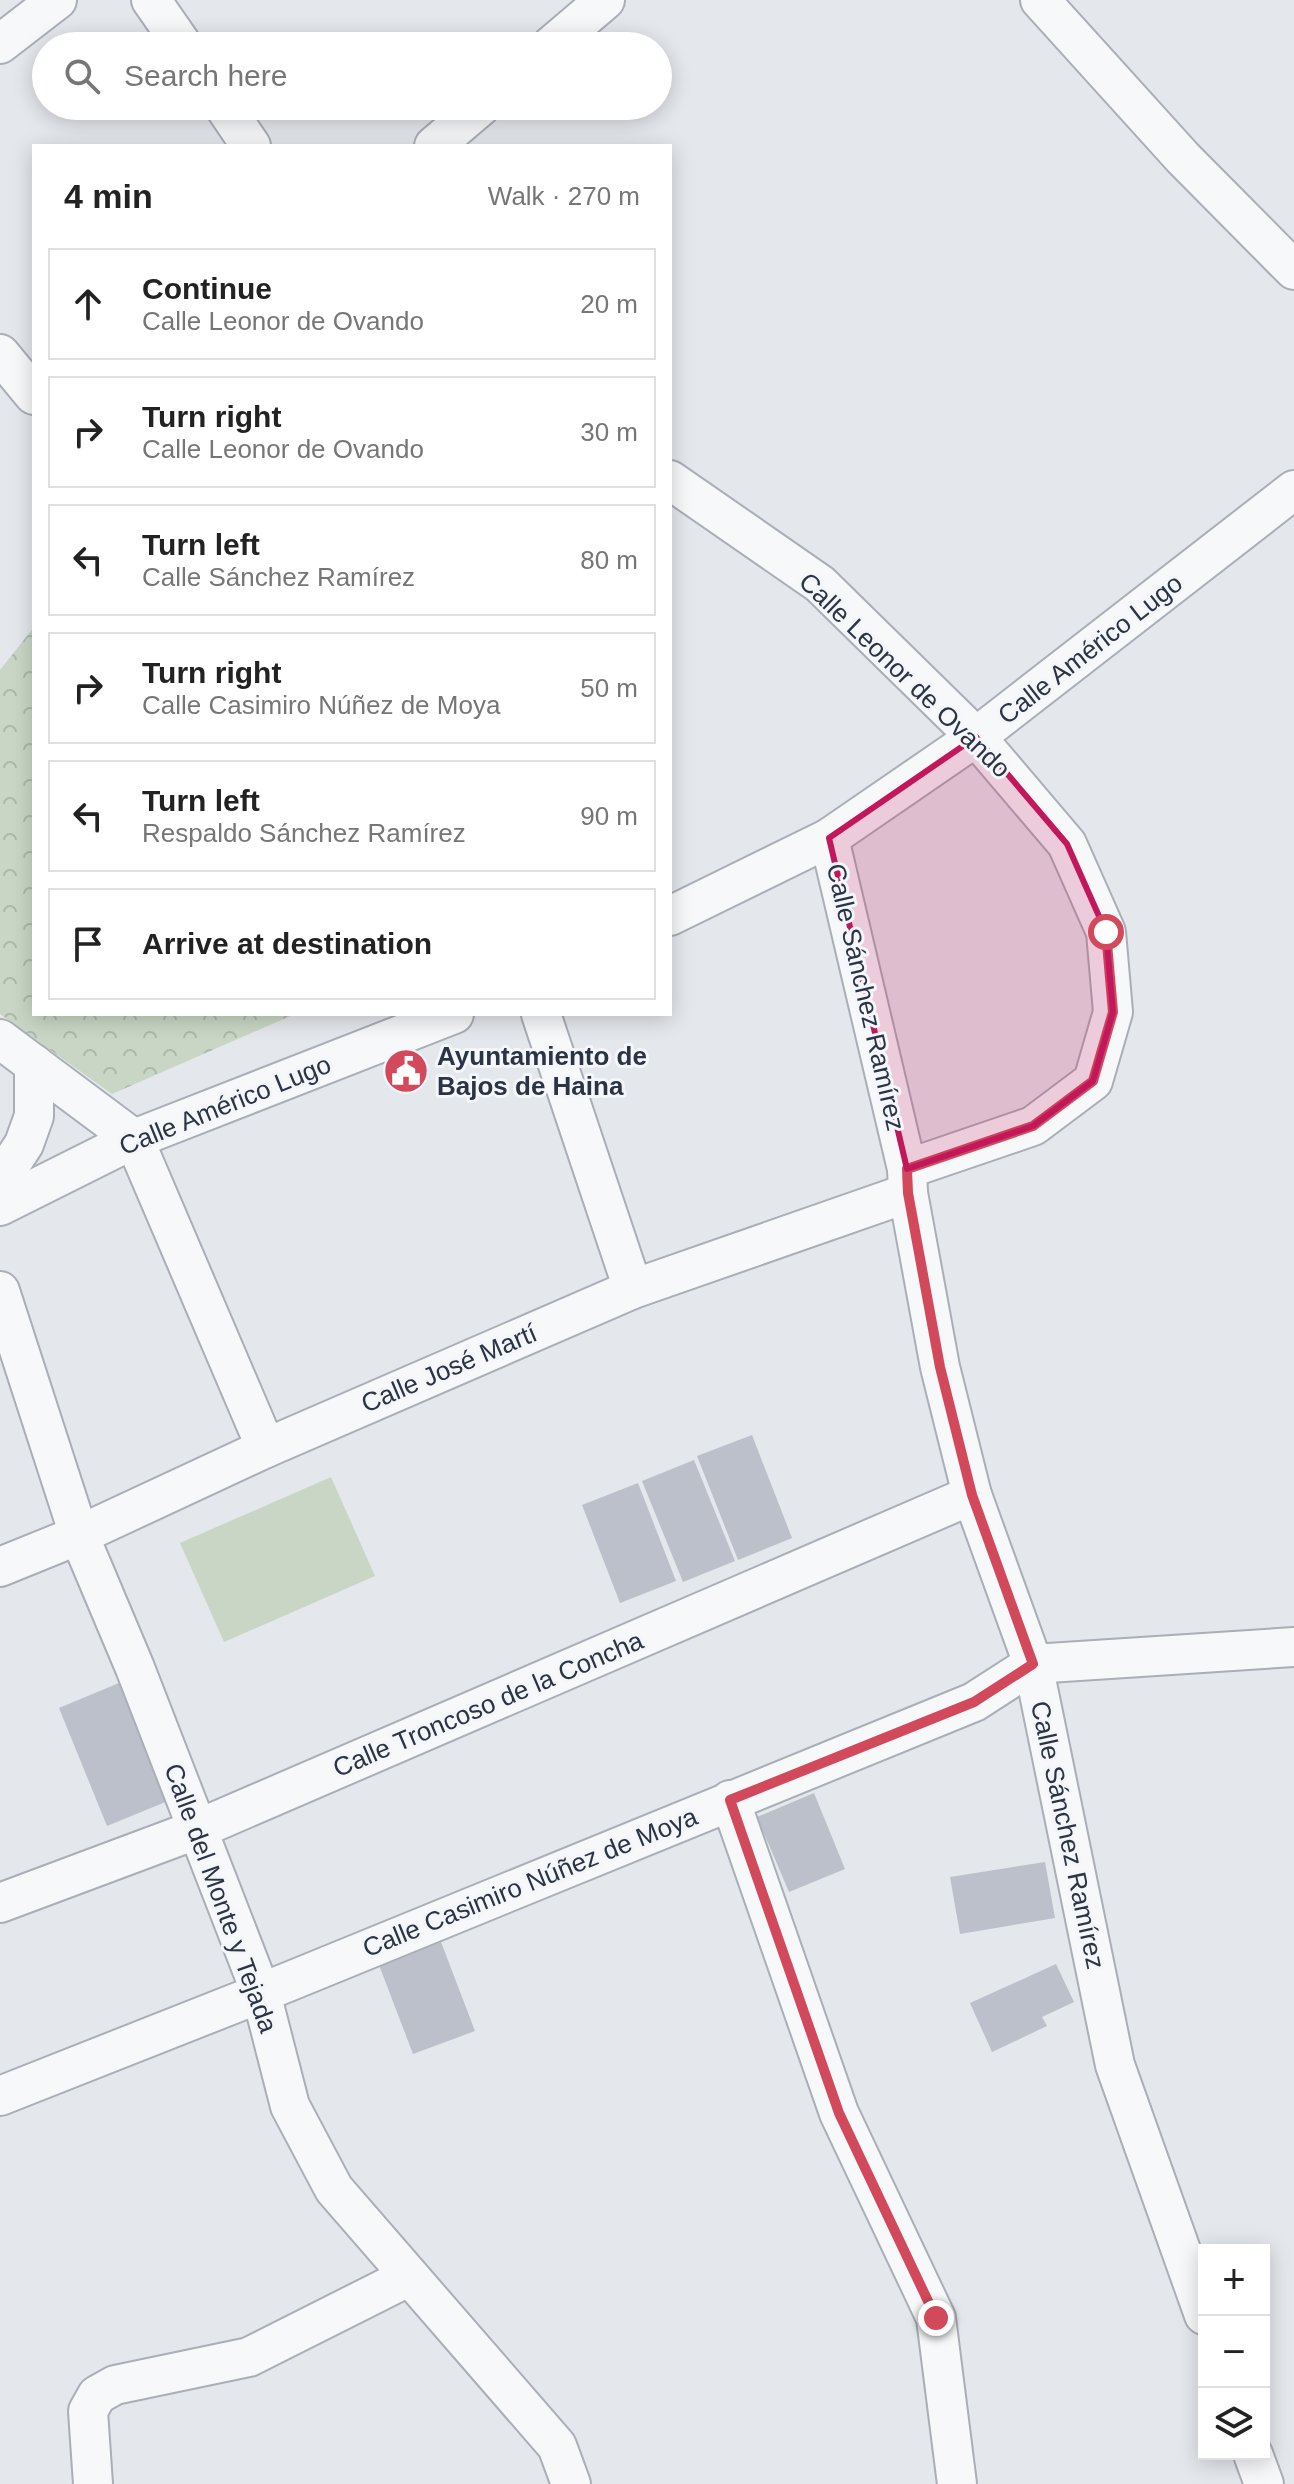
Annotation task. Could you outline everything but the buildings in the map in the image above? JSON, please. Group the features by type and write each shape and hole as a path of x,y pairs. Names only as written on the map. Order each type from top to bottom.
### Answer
{"street":[{"path":"0,44 57,0"},
{"path":"151,0 173,32"},
{"path":"567,32 605,0"},
{"path":"1040,0 1183,158 1294,270"},
{"path":"233,120 250,144"},
{"path":"436,144 465,120"},
{"path":"0,354 32,393"},
{"name":"Calle Leonor de Ovando","path":"672,481 820,584 976,737 1067,844 1106,932 1113,1012 1093,1081 1033,1126 908,1181"},
{"name":"Calle Américo Lugo","path":"672,915 829,838 976,737 1294,490"},
{"name":"Calle Sánchez Ramírez","path":"829,838 908,1181 940,1367 972,1495 1033,1664 1115,2065 1198,2298"},
{"name":"Calle Américo Lugo","path":"0,1206 134,1139 449,1016"},
{"path":"542,1016 633,1289"},
{"path":"0,1039 134,1139 266,1448"},
{"path":"0,1181 24,1144 34,1116 34,1064"},
{"name":"Calle José Martí","path":"0,1567 79,1535 266,1448 633,1289 908,1181"},
{"name":"Calle del Monte y Tejada","path":"0,1291 79,1535 135,1668 261,1993 290,2106 334,2189 557,2446 571,2484"},
{"name":"Calle Troncoso de la Concha","path":"0,1903 198,1829 972,1495"},
{"name":"Calle Casimiro Núñez de Moya","path":"0,2096 974,1702 1033,1664 1294,1647"},
{"path":"730,1800 839,2113 936,2318 957,2484"},
{"path":"93,2484 88,2411 97,2395 115,2385 249,2357 408,2277"},
{"path":"1255,2460 1264,2484"}],"highlighted area":[{"path":"976,737 1067,844 1106,932 1113,1012 1093,1081 1033,1126 907,1169 829,838"}],"green space":[{"path":"32,630 32,1016 290,1016 112,1094 0,1014 0,670"},
{"path":"331,1477 375,1576 224,1642 180,1543"}],"place":[{"name":"Ayuntamiento de Bajos de Haina","path":"406,1071"}],"route":[{"path":"936,2318 839,2113 730,1800 974,1702 1033,1664 972,1495 940,1367 908,1193 907,1169 1033,1126 1093,1081 1113,1012 1106,932"}]}
